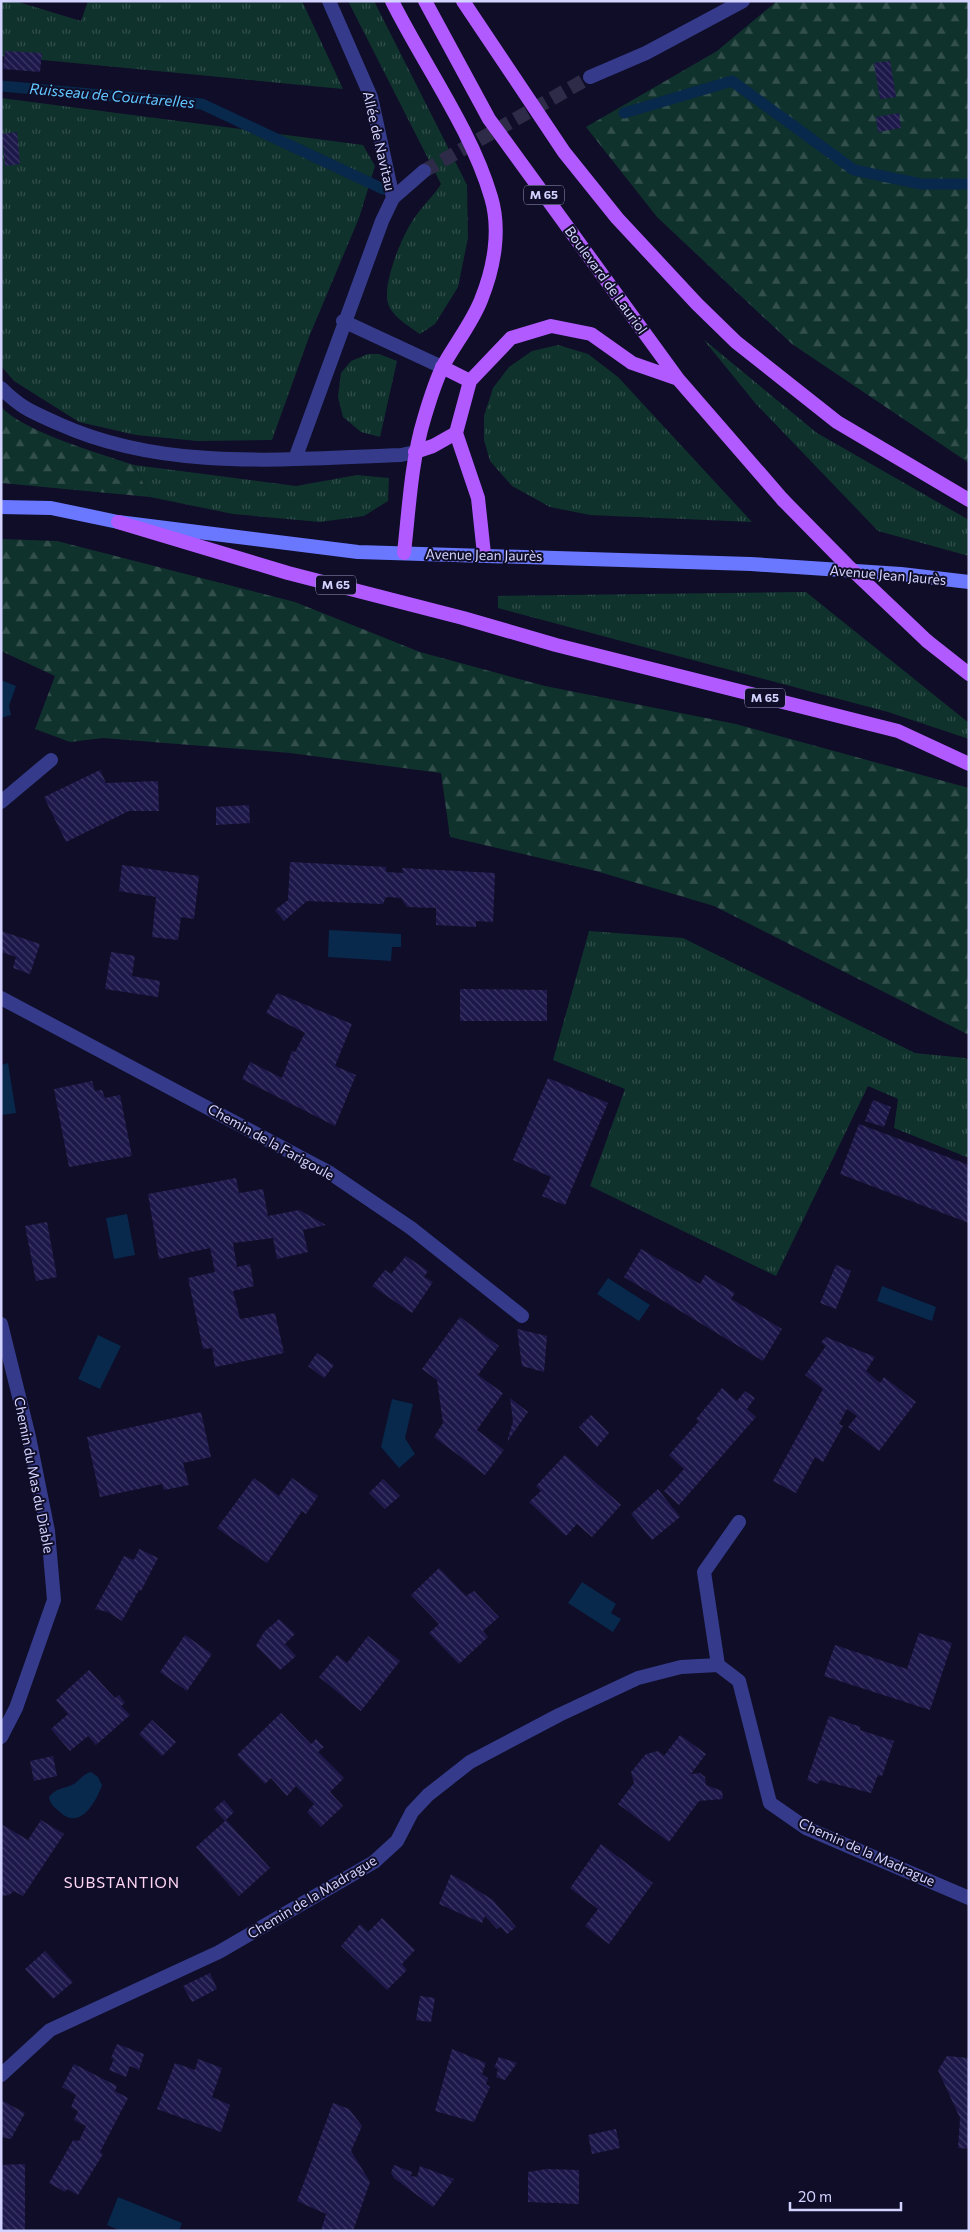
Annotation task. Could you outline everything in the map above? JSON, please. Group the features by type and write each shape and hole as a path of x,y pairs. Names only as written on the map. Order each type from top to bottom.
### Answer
{"main road":[{"path":"392,1 462,130 481,170 492,198 496,229 493,264 481,301 442,367 424,418 415,452 404,553"},
{"name":"Boulevard de Lauriol","path":"425,1 484,112 678,379"},
{"path":"463,1 509,73 564,152 617,218 736,342 837,422 969,500"},
{"name":"M 65","path":"456,433 470,381 511,338 551,326 591,334 632,363 678,379 783,500 846,565 927,641 969,674"},
{"path":"442,367 470,381"},
{"path":"415,452 433,446 456,433 478,498 484,554"},
{"name":"Avenue Jean Jaurès","path":"1,507 51,508 118,522 358,552 484,554 751,564 901,574 969,582"},
{"name":"M 65","path":"118,522 288,573 463,618 556,645 898,731 969,764"}],"street":[{"name":"Allée de Navitau","path":"329,1 371,97 393,198"},
{"path":"590,77 646,53 743,1"},
{"path":"295,459 376,234 393,198 424,171"},
{"path":"344,321 442,367"},
{"path":"1,388 19,406 88,437 160,452 227,460 401,455 415,452"},
{"path":"1,802 51,760"},
{"name":"Chemin de la Farigoule","path":"1,998 330,1173 411,1228 522,1316"},
{"name":"Chemin du Mas du Diable","path":"1,1324 30,1437 48,1531 54,1600 16,1708 1,1737"},
{"path":"718,1665 704,1572 739,1522"},
{"name":"Chemin de la Madrague","path":"1,2075 50,2030 220,1952 374,1862 397,1841 412,1812 428,1795 470,1762 559,1715 638,1678 681,1667 718,1665 739,1681 770,1803 806,1828 969,1898"}],"green space":[{"path":"1,1 15,1 81,21 88,1 302,1 343,89 1,56"},
{"path":"348,1 374,1 467,185 468,238 458,287 435,324 420,334 401,321 390,308 387,295 388,284 394,260 409,227 416,215 441,184"},
{"path":"777,1 969,1 969,463 792,344 657,217 586,127 717,51"},
{"path":"1,98 363,145 375,166 359,218 309,337 272,440 197,441 136,435 79,422 14,381 1,366"},
{"path":"703,339 817,433 969,520 969,556 878,531 756,404"},
{"path":"558,345 588,354 618,377 752,522 590,515 550,507 512,486 490,461 484,440 484,416 493,388 509,367 532,351"},
{"path":"368,354 379,354 397,361 380,437 361,432 343,417 338,397 341,373 351,361"},
{"path":"1,407 12,416 45,434 134,465 150,497 1,483"},
{"path":"134,465 296,486 357,475 389,478 388,501 364,516 320,522 233,514 150,497"},
{"path":"1,539 57,541 295,602 420,652 545,686 736,724 969,788 969,1035 714,906 596,871 450,837 441,773 290,753 103,738 70,742 35,729 55,676 1,651"},
{"path":"806,592 969,723 969,739 888,712 498,608 498,596"},
{"path":"589,931 683,938 915,1053 969,1060 969,1158 894,1128 898,1099 868,1086 776,1276 590,1186 625,1089 553,1060"}],"water":[{"path":"1,680 16,686 9,706 11,715 1,718"},
{"path":"329,930 401,934 401,947 392,947 391,961 328,957"},
{"path":"8,1063 16,1113 1,1115 1,1065"},
{"path":"127,1214 135,1255 114,1259 106,1218"},
{"path":"608,1278 650,1305 639,1321 597,1294"},
{"path":"882,1286 936,1307 932,1321 877,1301"},
{"path":"98,1335 121,1346 100,1389 78,1379"},
{"path":"392,1399 413,1404 405,1438 415,1454 399,1468 381,1447"},
{"path":"582,1582 616,1604 611,1613 621,1619 613,1632 568,1603"},
{"path":"91,1772 98,1777 102,1785 96,1799 80,1817 67,1817 50,1802 49,1797 55,1791 74,1784"},
{"path":"118,2197 182,2223 179,2231 121,2231 107,2225"}],"building":[{"path":"5,51 42,53 40,72 3,69"},
{"path":"890,61 896,97 880,99 874,63"},
{"path":"899,113 901,128 878,132 876,117"},
{"path":"17,132 20,164 5,166 2,134"},
{"path":"100,770 106,783 158,781 159,811 129,811 66,842 44,797"},
{"path":"249,805 250,823 216,825 216,807"},
{"path":"290,862 386,867 386,872 403,873 402,868 495,873 493,922 476,921 476,927 436,925 436,908 407,907 401,898 386,897 383,904 307,901 284,921 275,910 288,900"},
{"path":"122,865 199,876 194,919 181,917 178,940 152,937 156,897 119,891"},
{"path":"1,931 40,944 30,974 13,968 16,957 1,952"},
{"path":"111,952 135,956 132,976 160,981 158,997 105,989"},
{"path":"460,989 547,990 547,1021 460,1021"},
{"path":"277,993 352,1024 335,1066 356,1075 335,1126 242,1079 250,1062 282,1078 292,1051 295,1052 305,1033 266,1013"},
{"path":"548,1078 608,1103 565,1205 542,1196 551,1177 513,1160"},
{"path":"92,1081 95,1091 102,1090 105,1098 120,1095 132,1156 69,1167 54,1089"},
{"path":"873,1100 891,1107 884,1127 865,1121"},
{"path":"859,1124 969,1165 969,1223 840,1174"},
{"path":"236,1178 239,1193 263,1189 268,1216 299,1210 326,1225 303,1230 308,1252 277,1259 273,1238 233,1243 237,1267 250,1264 254,1286 233,1291 240,1319 275,1313 284,1353 215,1367 212,1348 203,1349 188,1278 215,1272 210,1248 159,1259 148,1194"},
{"path":"47,1222 57,1277 36,1281 25,1226"},
{"path":"641,1249 700,1284 705,1275 735,1293 731,1299 782,1329 763,1361 624,1277"},
{"path":"406,1256 428,1271 424,1277 433,1282 412,1313 372,1286 385,1270 391,1274"},
{"path":"836,1265 851,1271 836,1309 820,1303"},
{"path":"460,1317 499,1346 478,1375 503,1393 477,1430 504,1450 485,1475 434,1437 443,1423 437,1380 422,1369"},
{"path":"517,1329 547,1336 544,1372 522,1366"},
{"path":"826,1337 875,1357 866,1371 880,1383 884,1377 916,1402 879,1451 848,1427 857,1416 847,1409 839,1424 843,1426 823,1462 815,1457 796,1493 773,1481 823,1389 805,1375 826,1346 821,1342"},
{"path":"317,1353 334,1365 324,1378 308,1366"},
{"path":"722,1388 737,1401 745,1391 755,1398 747,1409 756,1417 679,1505 664,1491 684,1469 669,1455 699,1421 696,1419"},
{"path":"510,1398 528,1412 507,1442 513,1421"},
{"path":"201,1412 211,1457 183,1463 189,1485 164,1490 162,1484 100,1497 87,1437"},
{"path":"591,1415 609,1433 597,1447 579,1427"},
{"path":"565,1455 621,1505 592,1537 577,1524 566,1536 529,1502 541,1491 536,1486"},
{"path":"254,1478 279,1496 292,1478 318,1496 306,1514 302,1511 267,1563 217,1528"},
{"path":"383,1479 400,1496 385,1509 369,1493"},
{"path":"658,1489 680,1517 652,1540 631,1514"},
{"path":"139,1549 158,1558 141,1591 139,1590 122,1621 108,1612 95,1609 124,1556 134,1560"},
{"path":"439,1568 466,1596 474,1591 499,1617 483,1631 488,1637 459,1664 429,1633 439,1624 411,1595"},
{"path":"279,1619 295,1634 285,1644 296,1656 280,1670 256,1646 264,1632"},
{"path":"919,1633 952,1643 930,1710 824,1676 835,1645 907,1669"},
{"path":"185,1635 212,1654 187,1691 160,1672"},
{"path":"368,1636 400,1661 361,1711 319,1677 337,1655 347,1663"},
{"path":"89,1670 115,1698 119,1695 125,1703 121,1706 130,1715 96,1745 88,1736 70,1751 51,1729 68,1714 56,1700"},
{"path":"281,1713 311,1744 316,1739 324,1747 318,1752 344,1778 330,1792 343,1806 321,1827 307,1812 314,1804 296,1786 287,1796 271,1778 265,1784 237,1755"},
{"path":"829,1716 861,1727 860,1730 894,1741 882,1776 878,1775 871,1793 820,1780 818,1784 807,1780"},
{"path":"152,1720 176,1742 162,1756 139,1734"},
{"path":"680,1735 706,1754 691,1774 700,1773 705,1777 706,1785 722,1791 723,1799 699,1801 669,1842 618,1804 634,1783 631,1772 646,1754 658,1751 664,1756"},
{"path":"53,1756 57,1776 34,1781 30,1761"},
{"path":"224,1800 234,1812 226,1820 270,1868 239,1896 196,1847 225,1821 214,1809"},
{"path":"41,1820 64,1834 23,1896 14,1891 9,1895 1,1896 1,1824 28,1840"},
{"path":"601,1844 653,1883 609,1944 585,1926 598,1909 570,1888"},
{"path":"451,1874 493,1900 516,1927 507,1934 501,1927 497,1929 485,1916 482,1923 439,1904"},
{"path":"382,1918 415,1950 402,1964 407,1970 387,1990 341,1946 360,1924 368,1932"},
{"path":"45,1951 73,1982 53,1999 25,1969"},
{"path":"210,1973 217,1989 192,2002 183,1986"},
{"path":"420,1996 435,1998 431,2022 416,2020"},
{"path":"117,2044 144,2054 139,2070 130,2066 126,2077 109,2070 114,2059 111,2058"},
{"path":"452,2049 486,2063 482,2074 488,2078 486,2084 490,2087 474,2122 435,2111"},
{"path":"947,2056 969,2058 969,2149 958,2148 960,2118 938,2070"},
{"path":"499,2057 517,2063 505,2080 496,2077 498,2069 494,2067"},
{"path":"198,2059 222,2068 212,2097 230,2105 221,2132 157,2109 175,2063 195,2070"},
{"path":"74,2064 117,2086 115,2091 128,2098 100,2152 103,2154 78,2195 67,2189 65,2192 49,2183 73,2140 79,2141 86,2126 74,2120 78,2111 71,2107 76,2095 62,2087"},
{"path":"1,2100 25,2113 11,2139 1,2137"},
{"path":"333,2103 349,2109 362,2126 351,2151 370,2182 353,2231 321,2231 326,2214 297,2201"},
{"path":"616,2129 620,2148 592,2154 588,2135"},
{"path":"25,2164 25,2231 1,2231 1,2165"},
{"path":"394,2165 412,2172 411,2176 417,2177 420,2166 454,2179 433,2207 394,2178 391,2173"},
{"path":"547,2169 579,2170 579,2204 528,2202 528,2172"}],"waterway":[{"name":"Ruisseau de Courtarelles","path":"624,113 732,81 854,170 921,184 969,184"},
{"name":"Ruisseau de Courtarelles","path":"1,86 202,104 383,189"}],"tunnel":[{"path":"424,171 590,77"}],"district":[{"name":"SUBSTANTION","path":"122,1883"}]}
